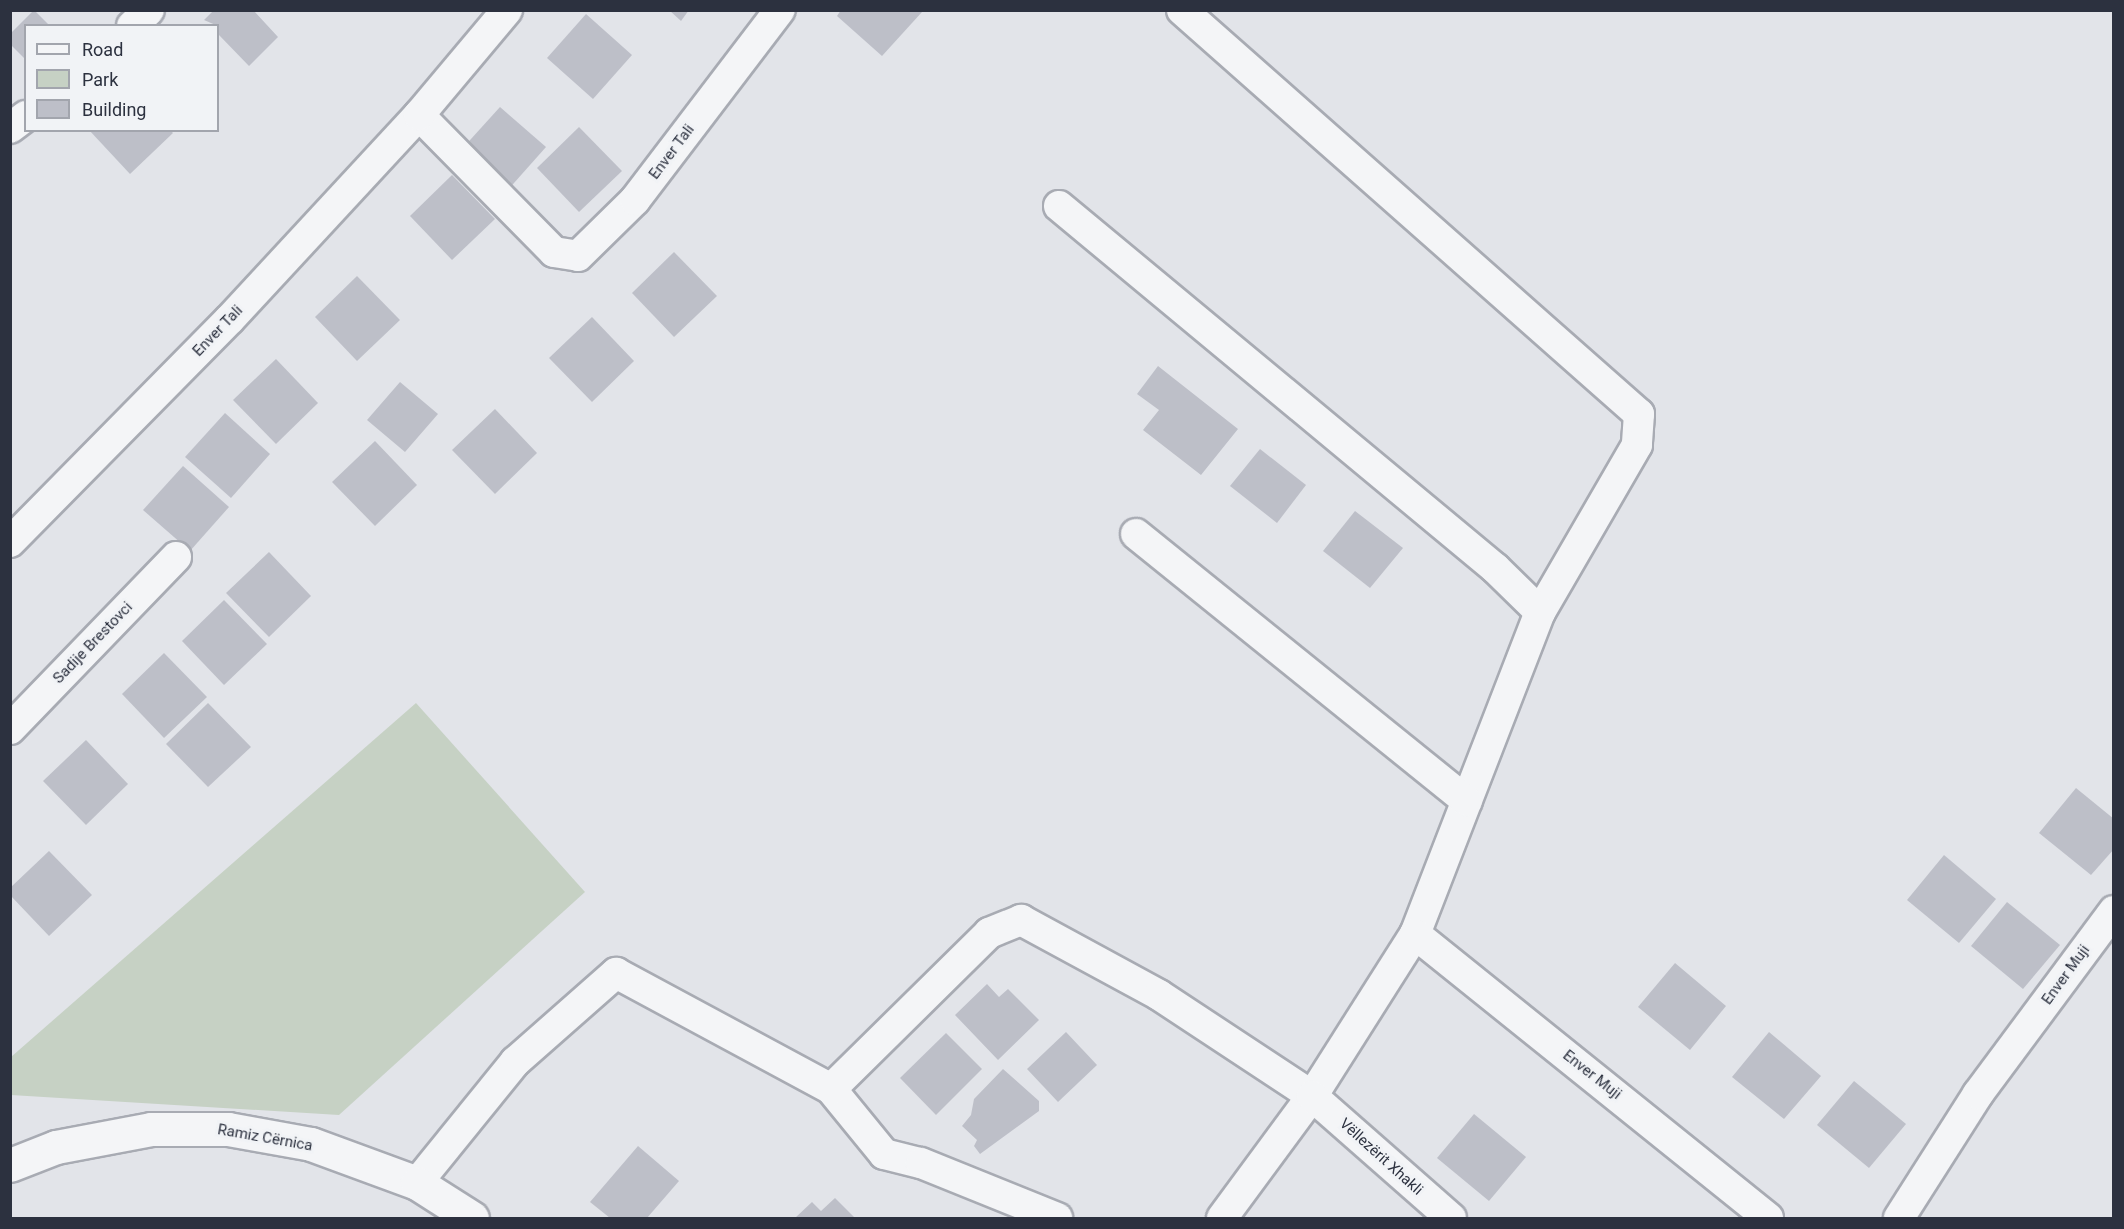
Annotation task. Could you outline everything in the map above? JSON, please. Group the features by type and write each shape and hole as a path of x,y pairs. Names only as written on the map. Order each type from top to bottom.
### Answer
{"street":[{"path":"134,24 150,10"},
{"name":"Enver Tali","path":"10,542 230,319 419,115 507,10"},
{"name":"Enver Tali","path":"419,115 554,252 578,256 635,200 780,10"},
{"path":"1182,10 1639,414 1637,445 1540,612 1414,934 1312,1096 1222,1218"},
{"path":"10,128 24,118"},
{"path":"1059,206 1495,568 1540,612"},
{"path":"1136,534 1467,801"},
{"name":"Sadije Brestovci","path":"10,729 176,557"},
{"name":"Enver Muji","path":"1899,1218 1978,1094 2114,910"},
{"name":"Vëllezërit Xhakli","path":"831,1089 989,933 1021,920 1159,995 1312,1096 1450,1218"},
{"name":"Enver Muji","path":"1414,934 1768,1218"},
{"path":"417,1183 515,1062 616,972 831,1089 884,1154 921,1163 1057,1218"},
{"name":"Ramiz Cërnica","path":"10,1165 56,1147 151,1129 228,1129 311,1144 417,1183 472,1218"}],"green space":[{"path":"416,703 585,892 339,1115 11,1095 11,1057"}],"building":[{"path":"34,10 48,24 24,24 24,58 10,44 10,34"},
{"path":"214,10 253,10 278,37 249,66 219,35 219,24 204,20"},
{"path":"669,10 689,10 681,21"},
{"path":"841,10 919,10 922,12 882,56 837,16"},
{"path":"586,14 632,55 593,99 547,58"},
{"path":"500,107 546,147 507,191 461,150"},
{"path":"579,127 622,171 579,212 537,168"},
{"path":"91,132 173,133 130,174"},
{"path":"452,175 495,219 452,260 410,216"},
{"path":"674,252 717,296 674,337 632,293"},
{"path":"357,276 400,320 357,361 315,317"},
{"path":"592,317 634,361 592,402 549,358"},
{"path":"276,359 318,403 276,444 233,400"},
{"path":"1158,366 1238,429 1201,475 1143,430 1159,410 1137,394"},
{"path":"400,382 438,414 405,452 367,420"},
{"path":"495,409 537,453 495,494 452,450"},
{"path":"225,413 270,454 231,498 185,457"},
{"path":"375,441 417,485 375,526 332,482"},
{"path":"1260,449 1306,485 1277,523 1230,486"},
{"path":"183,466 229,507 190,551 143,510"},
{"path":"1355,511 1403,548 1370,588 1323,551"},
{"path":"269,552 311,596 269,637 226,593"},
{"path":"224,600 267,644 224,685 182,641"},
{"path":"164,653 207,697 164,738 122,694"},
{"path":"208,703 251,747 208,787 166,744"},
{"path":"86,740 128,784 86,825 43,781"},
{"path":"2076,788 2114,819 2114,849 2091,875 2039,833"},
{"path":"49,851 92,895 49,936 10,895 10,888"},
{"path":"1944,855 1996,899 1959,943 1907,900"},
{"path":"2007,902 2060,945 2023,989 1971,946"},
{"path":"1675,963 1726,1006 1690,1050 1638,1007"},
{"path":"987,984 999,997 1008,989 1039,1020 998,1060 955,1015"},
{"path":"1066,1032 1097,1065 1058,1102 1027,1069"},
{"path":"1769,1032 1821,1076 1784,1119 1732,1077"},
{"path":"946,1033 982,1069 936,1115 900,1078"},
{"path":"1003,1069 1039,1101 1039,1111 980,1154 974,1146 977,1140 962,1126 971,1115 974,1099"},
{"path":"1854,1081 1906,1124 1869,1168 1817,1125"},
{"path":"1474,1114 1526,1157 1489,1201 1437,1158"},
{"path":"638,1146 679,1181 647,1218 610,1218 590,1202"},
{"path":"835,1198 855,1218 795,1218 812,1202 821,1211"}]}
